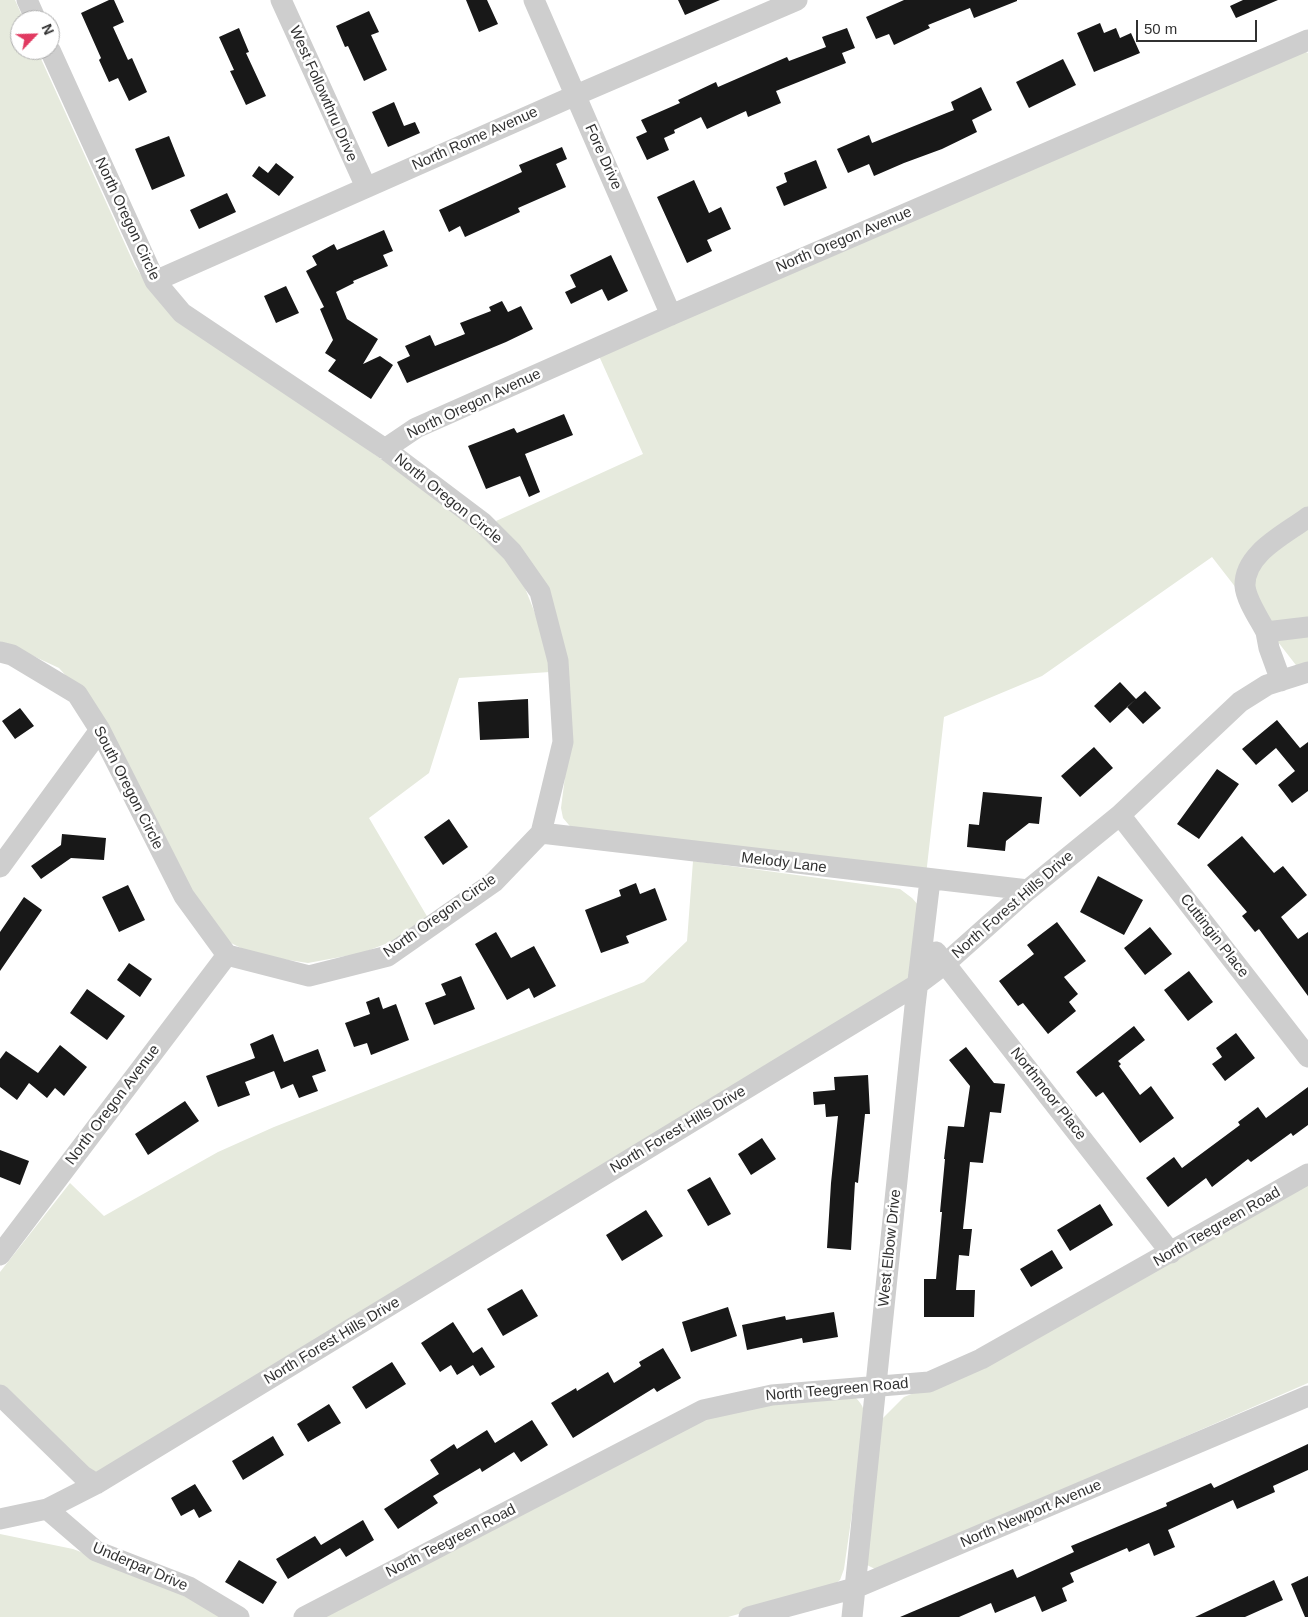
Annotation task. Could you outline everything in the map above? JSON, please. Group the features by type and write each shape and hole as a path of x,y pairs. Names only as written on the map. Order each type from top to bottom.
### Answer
{"street":[{"name":"West Followthru Drive","path":"280,0 366,187"},
{"name":"Fore Drive","path":"534,0 671,315"},
{"name":"North Rome Avenue","path":"155,281 789,2"},
{"name":"North Oregon Avenue","path":"385,449 416,428 671,315 1308,40"},
{"name":"North Oregon Circle","path":"55,60 155,281 182,313 385,449 483,523 512,552 540,592 558,661 563,742 541,833 494,882 388,956 309,976 227,955"},
{"path":"1281,681 1269,648 1266,632 1245,587 1248,571 1254,558 1308,517"},
{"path":"1266,632 1308,627"},
{"name":"South Oregon Circle","path":"0,652 12,655 77,694 100,730 184,896 227,955"},
{"name":"North Forest Hills Drive","path":"0,1519 47,1509 96,1484 918,984 946,963 1028,890 1120,815 1240,702 1267,685 1308,673"},
{"path":"0,867 100,730"},
{"name":"Cuttingin Place","path":"1120,815 1308,1057"},
{"name":"Melody Lane","path":"541,833 1028,890"},
{"name":"West Elbow Drive","path":"852,1617 930,880"},
{"name":"Northmoor Place","path":"924,936 1171,1253"},
{"name":"North Oregon Avenue","path":"0,1255 10,1226 227,955"},
{"name":"North Teegreen Road","path":"304,1617 703,1410 772,1394 929,1382 981,1359 1308,1174"},
{"path":"0,1395 83,1476 96,1484"},
{"name":"North Newport Avenue","path":"749,1617 855,1588 1308,1396"},
{"name":"Underpar Drive","path":"47,1509 96,1551 189,1587 239,1617"}],"shaded area":[{"path":"0,0 15,0 20,10 10,10 10,60 42,60 135,266 149,287 312,410 457,513 494,543 525,588 542,631 550,672 459,678 429,773 369,818 428,918 398,939 362,953 308,963 255,955 229,942 198,906 86,698 59,668 16,648 0,644"},
{"path":"1304,51 1308,53 1308,667 1299,669 1212,557 1042,676 944,717 926,875 574,831 563,818 561,808 566,769 556,630 496,521 643,454 599,356"},
{"path":"693,861 900,889 919,906 908,981 97,1477 0,1397 0,1272 70,1183 104,1216 218,1152 274,1127 644,982 687,941"},
{"path":"1308,1182 1308,1383 886,1567 875,1569 865,1564 882,1419 904,1397 924,1389"},
{"path":"856,1398 864,1409 865,1423 844,1569 840,1580 828,1589 728,1617 317,1617 700,1420 766,1403"},
{"path":"0,1534 73,1549 134,1572 228,1617 0,1617"}],"building":[{"path":"109,0 114,0 124,22 113,27 128,60 132,58 147,92 129,101 118,78 109,82 99,60 101,58 81,13"},
{"path":"466,0 487,0 498,24 479,32"},
{"path":"678,0 720,0 685,15"},
{"path":"904,0 1017,1 974,18 970,8 928,25 930,28 894,45 889,34 876,39 866,17"},
{"path":"1243,0 1278,0 1236,18 1230,6"},
{"path":"369,11 379,32 371,35 387,70 364,81 348,46 345,47 336,26"},
{"path":"1100,23 1104,33 1116,28 1120,38 1131,33 1140,53 1094,72 1077,33"},
{"path":"239,28 249,52 246,53 266,96 246,105 230,71 234,70 219,37"},
{"path":"847,28 855,48 842,53 846,63 776,91 781,103 748,117 746,111 707,129 701,117 674,130 675,133 664,138 669,150 647,160 636,137 647,132 641,120 680,103 678,100 716,82 718,87 787,57 789,61 826,47 822,37"},
{"path":"1063,59 1076,85 1029,108 1016,82"},
{"path":"981,87 992,110 972,120 977,132 942,149 874,176 869,164 848,173 837,149 869,135 872,143 954,110 951,102"},
{"path":"394,102 404,126 415,122 420,133 388,147 372,112"},
{"path":"169,136 185,176 152,190 135,149"},
{"path":"562,147 567,159 556,164 566,187 518,208 520,212 465,237 460,226 449,232 439,210 522,172 519,165"},
{"path":"816,160 827,188 784,206 776,187 787,182 784,173"},
{"path":"276,163 294,177 279,196 252,176 259,166 268,173"},
{"path":"694,180 709,213 721,207 731,229 707,240 712,251 687,263 657,197"},
{"path":"227,193 236,212 199,229 190,210"},
{"path":"384,230 393,251 383,255 388,266 353,281 354,283 336,292 347,319 378,339 363,364 380,356 393,365 371,399 328,371 336,360 325,353 333,340 320,309 324,307 306,271 317,265 312,256 334,244 337,250"},
{"path":"611,255 628,291 608,301 602,289 571,304 565,292 576,287 570,275"},
{"path":"286,286 299,313 276,323 264,296"},
{"path":"502,301 508,312 521,306 533,329 407,383 397,362 410,356 405,346 430,335 435,346 465,334 460,323 491,311 489,307"},
{"path":"564,414 573,435 525,454 540,492 529,497 520,476 486,489 468,446 514,428 517,433"},
{"path":"1120,682 1136,699 1110,723 1094,706"},
{"path":"1145,691 1161,708 1143,724 1127,707"},
{"path":"528,699 529,738 480,740 478,702"},
{"path":"20,708 34,726 15,739 2,721"},
{"path":"1277,720 1300,748 1308,742 1308,791 1292,803 1278,785 1295,771 1276,748 1256,765 1242,749"},
{"path":"1094,747 1113,768 1080,797 1061,776"},
{"path":"1217,769 1239,784 1199,839 1177,824"},
{"path":"983,792 1042,797 1039,824 1029,823 1006,841 1005,851 967,847 969,824 979,825"},
{"path":"449,819 468,847 443,865 424,837"},
{"path":"62,834 106,838 104,860 71,858 41,879 31,866 61,845"},
{"path":"1242,836 1274,873 1283,866 1307,895 1281,917 1298,939 1308,932 1308,996 1259,929 1255,932 1242,916 1247,912 1207,865"},
{"path":"1098,876 1143,900 1124,935 1080,912"},
{"path":"636,883 640,894 655,888 667,920 626,936 629,943 601,953 585,910 621,896 619,890"},
{"path":"128,885 145,920 119,932 102,897"},
{"path":"24,897 42,910 0,971 0,932"},
{"path":"1057,922 1086,961 1064,977 1078,994 1069,1002 1076,1011 1048,1034 1023,1003 1018,1006 999,981 1034,954 1027,945"},
{"path":"1150,927 1172,954 1145,975 1124,948"},
{"path":"496,932 511,958 534,946 556,986 534,998 529,988 507,1000 475,944"},
{"path":"129,963 152,979 140,997 117,980"},
{"path":"1189,971 1213,1002 1188,1021 1164,990"},
{"path":"461,976 475,1009 434,1025 425,1003 446,995 441,984"},
{"path":"87,989 125,1016 107,1040 70,1013"},
{"path":"379,997 383,1009 396,1004 409,1040 371,1055 367,1043 354,1047 345,1023 370,1014 366,1002"},
{"path":"1134,1026 1145,1040 1118,1061 1121,1064 1119,1066 1140,1095 1151,1086 1174,1118 1140,1143 1103,1092 1096,1097 1076,1072"},
{"path":"1236,1033 1255,1058 1225,1081 1212,1064 1222,1057 1216,1048"},
{"path":"273,1034 284,1062 318,1049 326,1071 312,1076 318,1091 299,1098 293,1084 281,1089 274,1071 245,1082 250,1095 218,1107 206,1076 255,1058 250,1044"},
{"path":"60,1045 87,1067 64,1096 55,1088 47,1098 29,1083 17,1100 0,1087 0,1059 6,1051 38,1073"},
{"path":"966,1047 994,1083 1005,1084 1001,1113 990,1112 983,1163 970,1162 963,1229 972,1229 969,1256 959,1255 956,1290 975,1290 974,1317 924,1317 924,1279 936,1279 948,1126 964,1127 970,1086 949,1060"},
{"path":"868,1075 870,1114 865,1114 858,1183 855,1182 851,1250 827,1248 838,1116 826,1117 825,1104 814,1105 813,1092 835,1090 834,1077"},
{"path":"1308,1087 1308,1125 1293,1136 1291,1133 1251,1162 1248,1159 1212,1187 1206,1178 1168,1207 1146,1178 1174,1157 1182,1168 1240,1125 1238,1122 1258,1107 1266,1118"},
{"path":"185,1101 199,1121 148,1155 135,1134"},
{"path":"762,1138 776,1159 751,1175 738,1154"},
{"path":"0,1150 29,1161 20,1185 0,1177"},
{"path":"710,1177 731,1214 708,1226 687,1190"},
{"path":"1100,1204 1113,1225 1070,1251 1057,1230"},
{"path":"646,1210 663,1236 622,1261 606,1235"},
{"path":"1052,1250 1063,1268 1031,1287 1020,1269"},
{"path":"522,1289 538,1316 503,1336 487,1309"},
{"path":"728,1307 737,1336 691,1352 682,1322"},
{"path":"834,1312 838,1337 803,1343 802,1338 747,1350 742,1325 785,1316 786,1320"},
{"path":"453,1322 473,1353 482,1347 495,1367 480,1376 473,1365 457,1375 451,1365 440,1372 421,1343"},
{"path":"663,1348 681,1378 657,1392 654,1388 573,1438 551,1403 576,1388 577,1391 608,1372 614,1383 641,1366 639,1362"},
{"path":"392,1362 406,1384 366,1409 352,1387"},
{"path":"329,1404 341,1423 308,1442 297,1424"},
{"path":"532,1420 548,1445 521,1462 514,1452 482,1472 480,1468 433,1496 438,1503 398,1529 384,1509 439,1474 430,1460 454,1444 457,1449 487,1430 495,1443"},
{"path":"273,1436 284,1455 243,1480 232,1461"},
{"path":"1308,1444 1308,1470 1273,1486 1275,1492 1237,1509 1233,1500 1168,1530 1175,1547 1154,1556 1149,1543 1129,1552 1127,1548 1070,1573 1074,1582 1062,1588 1067,1601 1042,1612 1035,1596 995,1613 991,1603 959,1617 900,1617 1013,1569 1017,1578 1074,1552 1071,1546 1167,1506 1166,1503 1211,1483 1214,1488"},
{"path":"195,1484 212,1511 199,1518 194,1509 181,1516 171,1498"},
{"path":"363,1520 374,1540 346,1557 340,1548 288,1579 276,1559 315,1536 321,1545"},
{"path":"239,1560 277,1582 263,1604 225,1582"},
{"path":"1308,1576 1308,1617 1305,1617 1291,1584"},
{"path":"1274,1580 1283,1600 1245,1617 1195,1617"}]}
